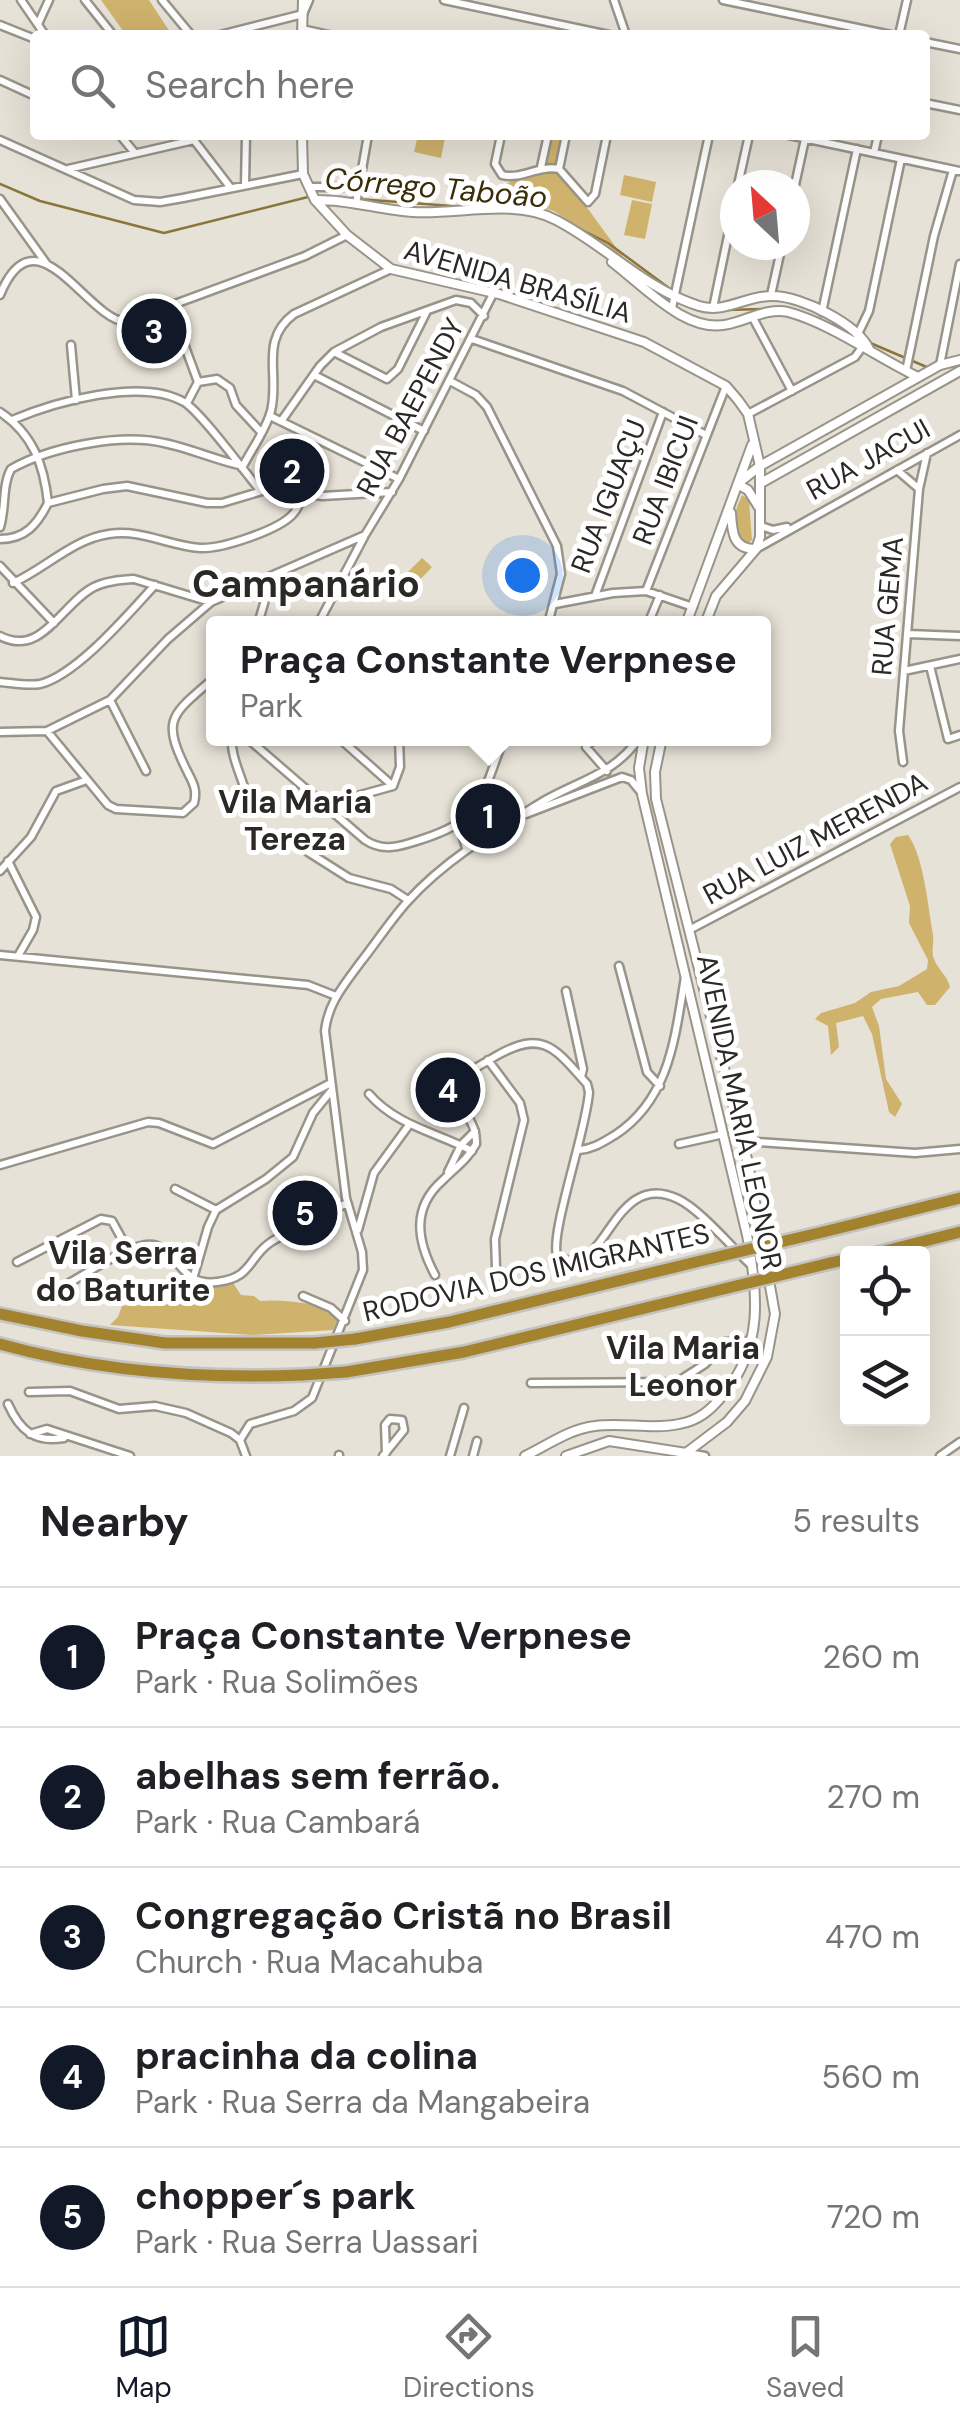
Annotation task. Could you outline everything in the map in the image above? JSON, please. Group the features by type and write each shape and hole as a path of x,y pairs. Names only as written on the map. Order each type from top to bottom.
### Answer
{"highway":[{"name":"RODOVIA DOS IMIGRANTES","path":"0,1314 82,1332 165,1343 315,1343 354,1339 450,1322 960,1198"},
{"path":"905,1246 960,1232"},
{"name":"RODOVIA DOS IMIGRANTES","path":"0,1344 78,1363 133,1371 224,1377 346,1372 464,1352 840,1261"}],"street":[{"path":"20,0 42,30"},
{"path":"38,24 49,0"},
{"path":"85,0 109,30"},
{"path":"162,0 187,30"},
{"path":"302,30 306,0"},
{"path":"444,0 586,30"},
{"path":"614,0 624,30"},
{"path":"724,0 867,30"},
{"path":"901,30 908,0"},
{"path":"252,30 303,14"},
{"path":"0,25 30,37"},
{"path":"930,43 960,49"},
{"path":"0,80 30,94"},
{"path":"930,104 960,110"},
{"path":"0,140 146,202 303,174"},
{"path":"124,140 134,152"},
{"path":"65,170 184,140"},
{"path":"194,140 230,188"},
{"path":"245,185 246,140"},
{"name":"AVENIDA BRASÍLIA","path":"302,140 303,174 315,200 347,236 391,269 494,292 644,342 726,386 748,414 760,466 761,526 756,549"},
{"path":"356,204 367,140"},
{"path":"500,140 495,164 502,175 511,178 541,167 559,169 588,202 594,194 606,140"},
{"path":"541,167 547,140"},
{"path":"559,169 565,140"},
{"path":"672,308 708,140"},
{"path":"741,170 747,140"},
{"path":"798,170 805,140"},
{"path":"814,140 957,171 934,236 906,371"},
{"path":"874,154 877,140"},
{"path":"822,312 857,150"},
{"path":"863,346 859,332 869,311 901,159"},
{"path":"308,187 358,187"},
{"path":"0,199 46,264 114,320 126,322 304,256 347,236"},
{"path":"315,200 415,212 521,210 557,220 674,296 713,309 772,295 788,297 859,332"},
{"path":"586,239 684,318 704,326 720,326 786,311 863,346 918,377"},
{"path":"713,309 723,260"},
{"path":"772,295 779,260"},
{"path":"0,295 14,270 34,262 46,264"},
{"path":"940,366 960,264"},
{"path":"240,466 270,416 273,346 281,324 294,314 391,269"},
{"name":"RUA BAEPENDY","path":"0,732 47,731 110,700 168,639 211,602 365,534 399,479 494,292"},
{"path":"282,420 334,352 381,326 462,300 484,316"},
{"path":"170,306 198,382 186,403"},
{"path":"334,352 387,379 398,369 428,310"},
{"path":"753,318 792,391"},
{"path":"472,338 606,384 706,436"},
{"path":"71,346 76,400"},
{"path":"748,414 844,363 863,346"},
{"path":"760,510 740,483 760,466 918,377 960,360"},
{"path":"894,364 897,390"},
{"path":"761,482 960,371"},
{"path":"316,376 424,431"},
{"path":"198,382 224,382 236,405 260,431"},
{"path":"450,382 476,395 487,408 551,531 561,566 552,616"},
{"name":"RUA IBICUI","path":"646,590 726,386"},
{"path":"12,420 76,400 139,392 158,394 186,403 260,490"},
{"path":"0,412 12,420 40,458 48,503 34,526 24,534 0,539"},
{"name":"RUA IGUAÇU","path":"594,596 663,412"},
{"path":"270,416 399,479"},
{"name":"RUA JACUI","path":"756,549 960,434"},
{"path":"0,527 8,474 19,464 107,440 163,442 240,466"},
{"name":"AVENIDA BRASÍLIA","path":"689,616 753,443"},
{"name":"RUA GEMA","path":"903,762 899,731 919,489 927,453"},
{"path":"896,469 919,489"},
{"path":"48,503 127,486 206,503 222,503 260,490 282,488 322,496 392,492"},
{"path":"13,583 75,545 111,534 146,535 204,548 230,543 282,523 294,514 302,492"},
{"path":"730,509 736,541 744,548 756,549"},
{"name":"RUA JACUI","path":"761,526 778,530 797,524"},
{"path":"323,616 365,534"},
{"path":"708,616 716,596 756,549"},
{"path":"336,550 353,562"},
{"path":"0,566 54,623"},
{"path":"260,616 272,576"},
{"path":"0,636 16,643 28,641 94,587 134,579 211,602"},
{"path":"0,682 40,684 65,670 88,654 155,585"},
{"path":"555,604 646,590 692,607"},
{"path":"651,616 660,595"},
{"path":"908,634 960,636"},
{"path":"904,671 960,659"},
{"path":"930,666 948,738 960,735"},
{"path":"47,731 103,801 116,809 177,814 188,810 196,800 196,790 175,749 172,724 184,704 206,685"},
{"path":"110,700 146,772"},
{"path":"231,746 248,802"},
{"path":"257,746 377,847 405,844 459,825 481,798 501,746"},
{"path":"348,746 393,786"},
{"path":"393,786 400,767 399,746"},
{"path":"587,746 606,771"},
{"path":"240,1440 250,1424 294,1411 312,1398 363,1270 347,1203 325,1031 336,996 408,900 466,848 536,805 606,771 634,746"},
{"name":"AVENIDA MARIA LEONOR","path":"524,1456 568,1433 592,1426 678,1425 696,1419 715,1405 735,1380 753,1341 757,1306 753,1266 700,1026 642,794 641,746"},
{"name":"AVENIDA MARIA LEONOR","path":"661,746 654,788 743,1141 774,1298 774,1328 760,1376 734,1416 686,1452"},
{"path":"524,814 622,777 642,794"},
{"path":"0,871 38,827 56,792 85,781"},
{"path":"327,804 393,786"},
{"name":"RUA LUIZ MERENDA","path":"691,929 960,787"},
{"path":"459,825 466,848"},
{"path":"308,852 349,878 391,889 408,900"},
{"path":"660,862 672,858"},
{"path":"8,862 36,918 18,956"},
{"path":"0,955 308,985 336,996"},
{"path":"619,966 647,1072 660,1086"},
{"path":"580,1150 596,1146 631,1124 644,1112 660,1086 670,1059 686,972"},
{"path":"566,991 584,1069 581,1077"},
{"path":"677,1024 690,1022 700,1026"},
{"path":"462,1108 446,1099 440,1088 449,1077 463,1077 517,1044 535,1041 551,1046 581,1077 589,1092 580,1150 555,1245 557,1255 565,1260 585,1259 598,1247 620,1212 635,1200 655,1194 684,1202 753,1266 760,1260 767,1264"},
{"path":"488,1060 520,1103 524,1120 495,1239 496,1267"},
{"path":"435,1276 421,1244 420,1218 426,1199 472,1152 477,1140 462,1108 459,1092 463,1077"},
{"path":"0,1164 148,1122 213,1144 331,1087"},
{"path":"193,1278 216,1210 293,1157 331,1087"},
{"path":"369,1094 383,1109 409,1125 472,1152"},
{"path":"357,1233 374,1173 409,1125"},
{"path":"445,1177 461,1145 475,1131"},
{"path":"680,1144 725,1134"},
{"path":"743,1141 914,1153 960,1149"},
{"path":"175,1189 216,1210"},
{"path":"350,1213 366,1194"},
{"path":"69,1283 128,1250 149,1244 160,1247 193,1278 210,1283 232,1278 251,1267 268,1244 347,1203"},
{"path":"16,1262 101,1220 112,1221 128,1250"},
{"path":"749,1248 756,1254 765,1246"},
{"path":"303,1296 331,1308 345,1321"},
{"path":"530,1383 677,1382 705,1364 725,1342 753,1341"},
{"path":"29,1392 70,1391 119,1409 171,1409 216,1425 240,1440 246,1456"},
{"path":"8,1404 15,1420 30,1434 44,1429 130,1456"},
{"path":"450,1456 464,1408"},
{"path":"390,1419 402,1420 404,1430 384,1454 384,1425 390,1419"},
{"path":"472,1456 478,1441"},
{"path":"566,1456 609,1441 705,1456"},
{"path":"940,1456 960,1442"}],"shaded area":[{"path":"101,0 149,0 169,30 122,30"},
{"path":"417,140 445,140 441,158 414,152"},
{"path":"549,140 563,140 559,169 623,257 554,211 495,203 506,184 541,167"},
{"path":"624,175 656,182 652,202 620,195"},
{"path":"632,200 652,204 645,239 624,235"},
{"path":"742,495 749,500 752,540 746,545 734,528"},
{"path":"422,558 432,567 414,586 403,577"},
{"path":"488,792 512,804 473,835 468,823 475,820"},
{"path":"908,835 925,883 933,956 950,987 935,1005 927,1005 918,992 881,999 872,1007 879,1026 886,1079 902,1104 895,1117 889,1112 872,1034 863,1016 836,1023 839,1047 831,1055 828,1026 815,1019 871,992 899,986 927,969 928,960 909,923 910,906 890,844 896,837"},
{"path":"233,1283 241,1295 260,1301 315,1305 332,1310 338,1318 333,1330 252,1335 110,1325 122,1306 155,1302 180,1287"}],"waterway":[{"name":"Córrego Taboão","path":"0,184 40,201 164,233 312,196"},
{"name":"Córrego Taboão","path":"344,198 466,207"},
{"name":"Córrego Taboão","path":"576,227 608,243 673,291"},
{"name":"Córrego Taboão","path":"725,310 767,309"},
{"name":"Córrego Taboão","path":"868,342 929,368"}],"place":[{"name":"Congregação Cristã no Brasil","path":"154,331"},
{"name":"abelhas sem ferrão.","path":"292,471"},
{"name":"Praça Constante Verpnese","path":"488,816"},
{"name":"pracinha da colina","path":"448,1090"},
{"name":"chopper´s park","path":"305,1213"}],"district":[{"name":"Campanário","path":"306,584"},
{"name":"Vila Maria Tereza","path":"295,820"},
{"name":"Vila Serra do Baturite","path":"123,1272"},
{"name":"Vila Maria Leonor","path":"683,1366"}]}
